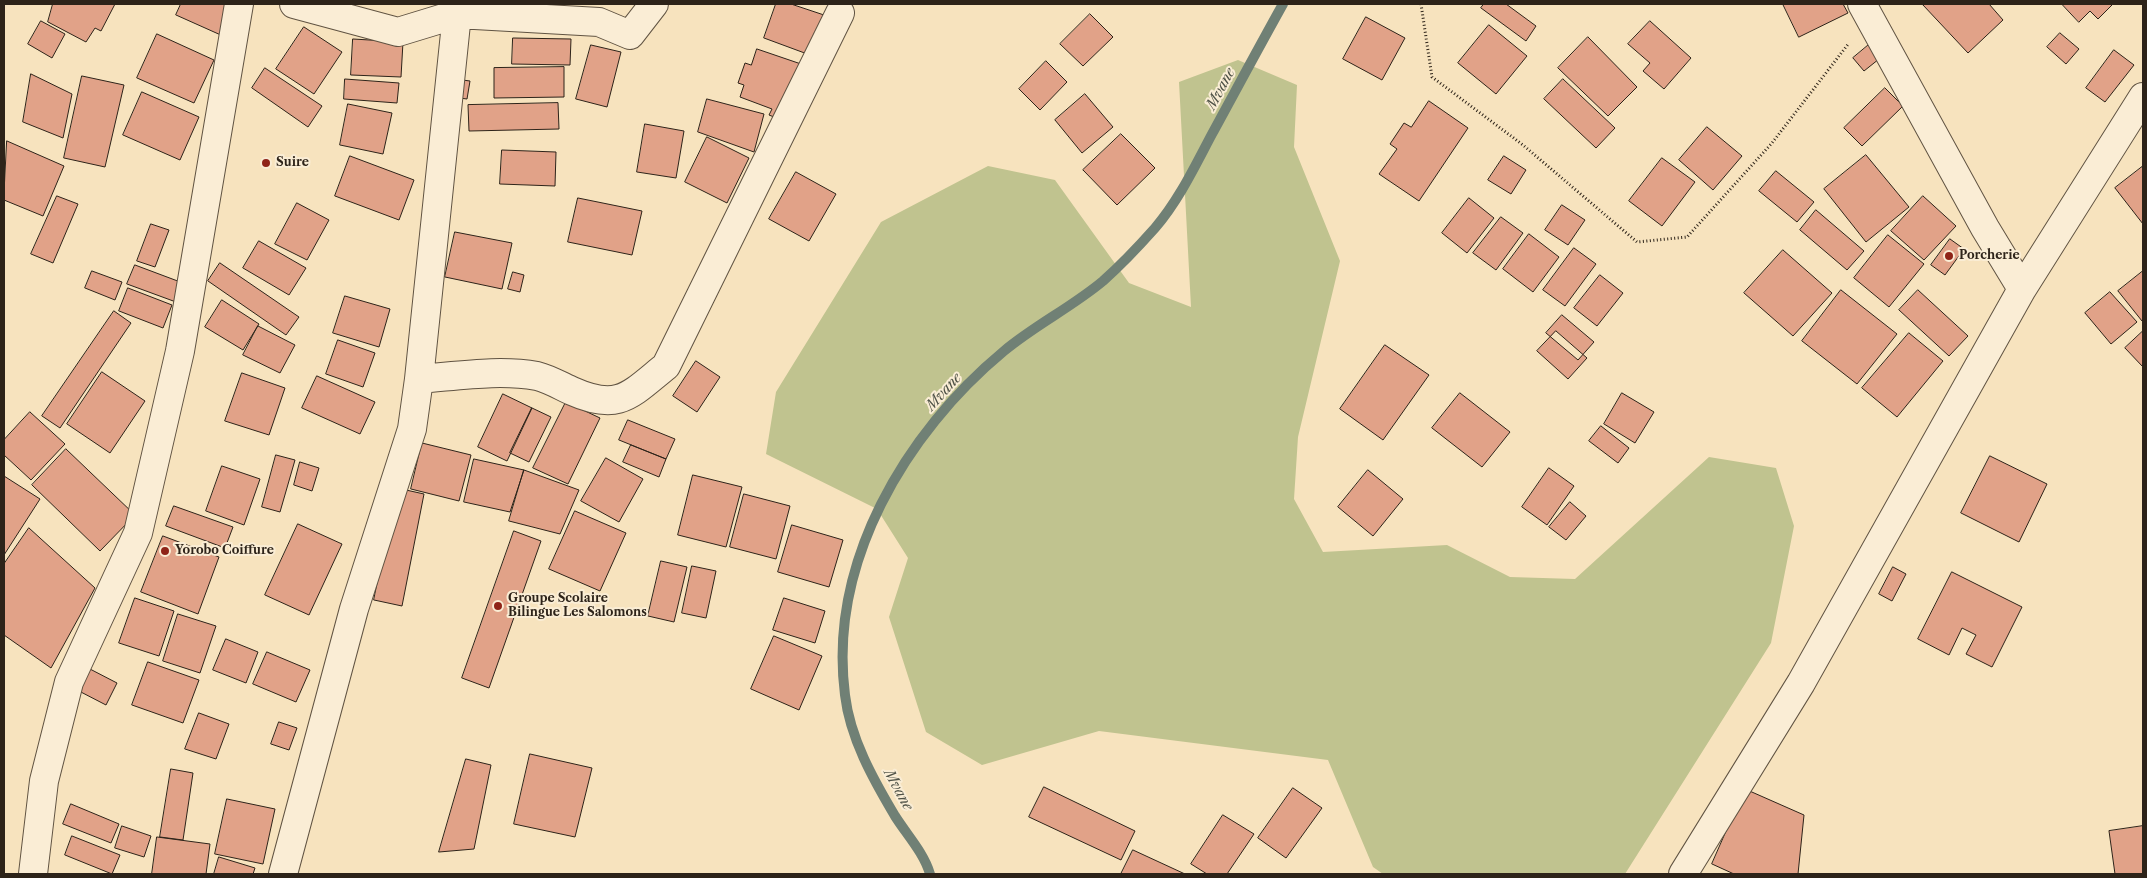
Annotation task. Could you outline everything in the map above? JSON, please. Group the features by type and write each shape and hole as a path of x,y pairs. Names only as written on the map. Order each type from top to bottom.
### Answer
{"street":[{"path":"33,874 44,781 69,682 138,533 180,351 239,4"},
{"path":"294,4 398,32 457,14 599,22 630,35 654,4"},
{"path":"1866,10 1985,228 2022,289"},
{"path":"420,379 505,373 539,376 584,396 604,402 630,396 666,366 840,13"},
{"path":"283,874 354,609 412,429 420,379 457,14"},
{"path":"1683,874 1801,683 2022,289 2143,97"}],"path":[{"path":"1421,4 1432,76 1523,145 1637,242 1687,237 1772,143 1866,10"}],"green space":[{"path":"1238,60 1297,85 1294,147 1340,261 1298,437 1294,499 1323,552 1447,545 1510,577 1575,579 1709,457 1776,468 1794,526 1771,643 1625,874 1383,874 1373,867 1328,760 1099,731 982,765 926,732 889,617 908,558 877,509 766,454 776,392 881,222 988,166 1055,180 1129,283 1191,307 1179,82"}],"building":[{"path":"53,4 115,4 101,31 95,28 86,42 48,22"},
{"path":"181,4 234,4 223,36 176,15"},
{"path":"776,4 791,4 824,15 810,55 764,38"},
{"path":"1484,4 1506,4 1536,26 1526,41 1481,8"},
{"path":"1783,4 1843,4 1848,13 1799,37"},
{"path":"1989,4 2003,20 1968,53 1923,5"},
{"path":"2062,4 2113,4 2098,19 2090,11 2079,22"},
{"path":"1090,14 1113,37 1083,66 1060,44"},
{"path":"1366,17 1405,38 1382,80 1343,59"},
{"path":"41,21 65,34 52,58 28,44"},
{"path":"1650,21 1691,58 1664,89 1643,71 1650,63 1628,44"},
{"path":"1489,25 1527,56 1496,94 1458,63"},
{"path":"304,27 342,52 314,94 276,69"},
{"path":"2060,33 2079,49 2066,64 2047,47"},
{"path":"157,34 214,60 194,103 137,78"},
{"path":"1588,37 1637,87 1608,116 1558,68"},
{"path":"513,38 571,39 570,65 512,64"},
{"path":"1877,38 1889,51 1864,71 1853,58"},
{"path":"353,39 403,42 401,77 351,75"},
{"path":"591,45 621,52 607,107 576,99"},
{"path":"757,49 804,65 784,121 769,115 772,109 740,97 744,85 738,83 745,63 751,65"},
{"path":"2114,50 2134,65 2105,102 2086,88"},
{"path":"1046,61 1067,82 1040,110 1019,89"},
{"path":"564,67 564,97 494,98 494,68"},
{"path":"265,68 322,106 308,127 252,88"},
{"path":"31,74 72,94 63,138 23,122"},
{"path":"82,76 124,85 105,167 64,158"},
{"path":"345,79 399,83 397,103 344,99"},
{"path":"455,79 470,81 467,99 452,97"},
{"path":"1563,79 1615,128 1596,148 1544,99"},
{"path":"1885,88 1903,106 1862,146 1844,128"},
{"path":"142,92 199,117 180,160 123,135"},
{"path":"1085,94 1113,127 1082,153 1055,120"},
{"path":"707,99 764,114 754,152 698,132"},
{"path":"1429,101 1468,128 1419,201 1379,174 1397,149 1390,144 1404,123 1411,127"},
{"path":"558,103 559,129 469,131 468,105"},
{"path":"348,104 392,113 383,154 340,145"},
{"path":"645,124 684,131 676,178 637,172"},
{"path":"1707,127 1742,156 1713,190 1679,160"},
{"path":"1121,134 1155,168 1117,205 1083,170"},
{"path":"707,137 749,158 727,203 685,182"},
{"path":"7,141 64,166 43,216 4,200"},
{"path":"502,150 556,152 555,186 500,184"},
{"path":"1866,155 1909,207 1866,242 1824,189"},
{"path":"350,156 414,180 399,220 335,196"},
{"path":"1504,156 1526,170 1511,194 1488,180"},
{"path":"1662,158 1695,182 1662,226 1629,201"},
{"path":"2142,167 2143,169 2143,224 2115,188"},
{"path":"1776,171 1814,202 1797,222 1759,191"},
{"path":"796,172 836,194 809,241 769,219"},
{"path":"57,196 78,204 53,263 31,254"},
{"path":"1923,196 1956,226 1924,260 1891,231"},
{"path":"578,198 642,211 632,255 568,242"},
{"path":"1469,198 1494,218 1467,253 1442,233"},
{"path":"297,203 329,220 307,260 275,244"},
{"path":"1562,205 1585,220 1568,245 1545,230"},
{"path":"1816,210 1864,251 1847,270 1800,230"},
{"path":"1501,217 1523,233 1496,270 1473,253"},
{"path":"151,224 169,230 155,267 137,261"},
{"path":"455,232 512,243 502,289 445,277"},
{"path":"1529,234 1559,257 1533,292 1503,269"},
{"path":"1888,235 1924,264 1889,307 1854,278"},
{"path":"1950,239 1964,249 1945,275 1931,265"},
{"path":"259,241 306,268 289,295 243,268"},
{"path":"1574,248 1596,264 1565,306 1543,290"},
{"path":"1783,250 1832,293 1793,336 1744,293"},
{"path":"220,263 299,317 286,335 208,281"},
{"path":"135,265 183,283 176,302 127,284"},
{"path":"92,271 122,282 115,300 85,288"},
{"path":"2143,271 2143,321 2142,321 2118,291"},
{"path":"513,272 524,275 520,292 508,289"},
{"path":"1600,275 1623,293 1597,326 1574,308"},
{"path":"128,288 172,305 163,328 119,311"},
{"path":"1841,290 1897,334 1857,384 1802,341"},
{"path":"1918,290 1968,336 1949,356 1899,310"},
{"path":"2110,292 2137,322 2111,344 2085,313"},
{"path":"345,296 390,309 379,347 333,333"},
{"path":"222,300 259,324 243,350 205,327"},
{"path":"114,311 131,323 60,428 42,416"},
{"path":"1562,315 1594,342 1578,360 1546,333"},
{"path":"258,326 295,345 280,373 243,355"},
{"path":"1556,331 1587,358 1568,379 1537,351"},
{"path":"2143,331 2143,367 2125,348"},
{"path":"1909,333 1943,361 1897,417 1862,388"},
{"path":"338,340 375,353 363,387 326,374"},
{"path":"1385,345 1429,375 1383,440 1340,409"},
{"path":"696,361 720,377 697,412 673,396"},
{"path":"102,372 145,401 110,453 67,424"},
{"path":"242,373 285,388 269,435 225,421"},
{"path":"317,376 375,402 360,434 302,408"},
{"path":"1460,393 1510,432 1482,467 1432,428"},
{"path":"1622,393 1654,412 1635,443 1604,424"},
{"path":"503,394 532,408 507,461 478,447"},
{"path":"566,402 600,418 568,484 533,468"},
{"path":"532,408 551,417 529,462 510,453"},
{"path":"30,412 65,444 31,480 4,455 4,440"},
{"path":"628,420 675,439 666,459 619,440"},
{"path":"1601,426 1629,448 1618,463 1589,441"},
{"path":"422,443 471,455 459,501 411,489"},
{"path":"631,445 666,459 659,477 623,462"},
{"path":"66,449 135,515 100,551 32,485"},
{"path":"276,455 295,460 280,512 262,507"},
{"path":"1990,456 2047,484 2019,542 1961,513"},
{"path":"606,458 643,479 619,522 581,501"},
{"path":"474,459 524,470 510,512 464,502"},
{"path":"300,462 319,468 312,491 294,485"},
{"path":"222,466 260,479 244,525 206,511"},
{"path":"1549,468 1574,486 1547,525 1522,507"},
{"path":"524,470 579,490 560,534 509,521"},
{"path":"1368,470 1403,499 1373,536 1338,507"},
{"path":"693,475 742,487 726,547 678,535"},
{"path":"4,476 40,499 4,555"},
{"path":"397,488 424,494 402,606 374,600"},
{"path":"744,494 790,506 776,559 730,547"},
{"path":"1570,502 1586,516 1566,540 1549,527"},
{"path":"174,506 233,527 225,548 166,526"},
{"path":"575,511 626,533 600,591 549,569"},
{"path":"298,524 342,544 309,615 265,595"},
{"path":"792,525 843,540 829,587 778,572"},
{"path":"29,528 95,588 51,668 4,635 4,564"},
{"path":"514,531 541,541 489,688 462,678"},
{"path":"163,536 219,557 198,614 141,592"},
{"path":"661,561 687,567 674,622 648,616"},
{"path":"692,566 716,571 706,618 682,613"},
{"path":"1893,567 1906,574 1892,601 1879,594"},
{"path":"1952,572 2022,607 1992,667 1966,654 1976,635 1962,628 1949,655 1918,639"},
{"path":"135,598 174,611 159,656 119,643"},
{"path":"784,598 825,611 815,643 773,630"},
{"path":"178,614 216,626 200,673 163,661"},
{"path":"774,636 822,656 799,710 751,689"},
{"path":"226,639 258,652 246,683 213,670"},
{"path":"267,652 310,670 296,702 253,684"},
{"path":"148,662 199,680 183,723 132,705"},
{"path":"88,668 117,683 106,705 77,690"},
{"path":"199,713 229,724 216,759 185,749"},
{"path":"279,722 297,728 289,750 271,744"},
{"path":"530,754 592,768 575,837 514,824"},
{"path":"466,759 491,765 474,849 439,852"},
{"path":"171,769 193,773 183,840 160,837"},
{"path":"1044,787 1135,831 1121,860 1029,817"},
{"path":"1293,788 1322,808 1286,858 1258,838"},
{"path":"1745,789 1804,815 1798,874 1734,874 1712,864"},
{"path":"227,799 275,809 263,864 215,854"},
{"path":"71,804 119,824 111,843 63,824"},
{"path":"1223,815 1254,834 1227,874 1207,874 1191,864"},
{"path":"122,826 151,836 144,857 115,848"},
{"path":"2143,826 2143,874 2115,874 2109,831"},
{"path":"72,836 120,855 112,874 65,855"},
{"path":"157,837 210,844 206,874 152,874"},
{"path":"1133,850 1185,874 1121,874"},
{"path":"219,857 255,868 253,874 214,874"}],"waterway":[{"name":"Mvane","path":"930,874 919,851 895,816 871,773 857,742 848,711 845,695 843,646 849,597 862,550 881,504 906,461 935,421 968,384 1004,351 1103,281 1164,217 1186,182 1283,4"}],"place":[{"name":"Suire","path":"266,163"},
{"name":"Porcherie","path":"1949,256"},
{"name":"Yorobo Coiffure","path":"165,551"},
{"name":"Groupe Scolaire Bilingue Les Salomons","path":"498,606"}]}
